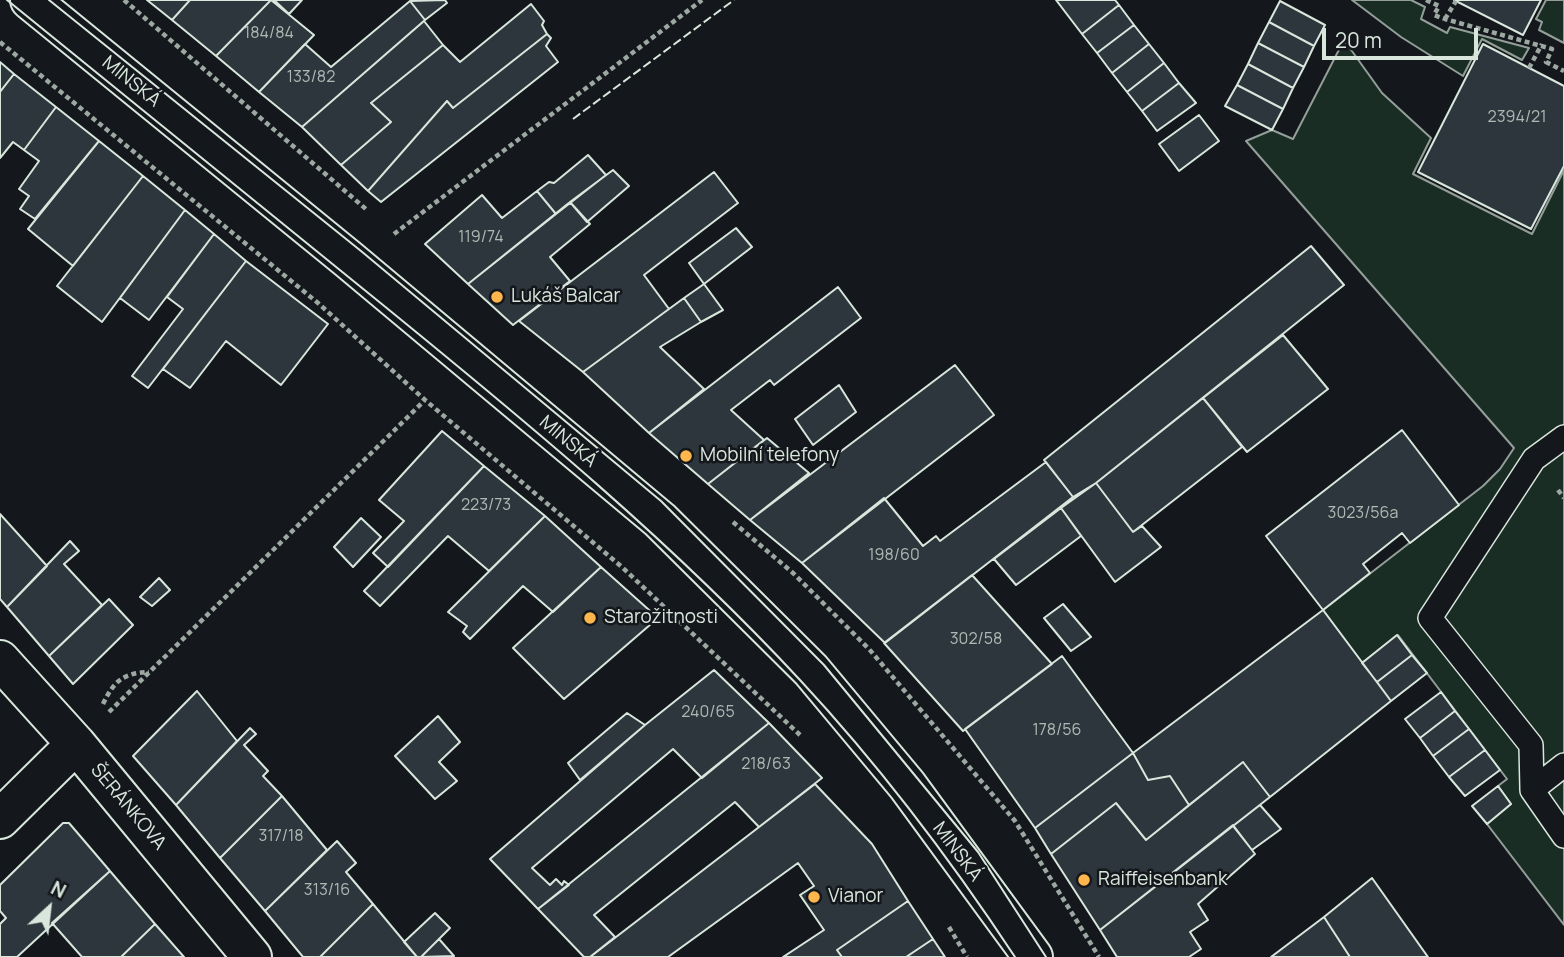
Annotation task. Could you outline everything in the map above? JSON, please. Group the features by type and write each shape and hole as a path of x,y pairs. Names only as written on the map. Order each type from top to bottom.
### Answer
{"street":[{"name":"MINSKÁ","path":"30,0 368,275 660,520 811,670 907,785 1033,957"},
{"name":"ŠERÁNKOVA","path":"0,660 76,744 252,957"},
{"path":"0,819 76,744"}],"lane":[{"path":"1564,438 1534,459 1430,618 1531,745 1532,790 1564,836"},
{"path":"1532,790 1564,765"}],"path":[{"path":"394,234 702,0"},
{"path":"1426,0 1438,6 1434,15 1552,49 1546,62 1564,71"},
{"path":"1445,19 1456,1"},
{"path":"0,42 318,303 425,400 623,568 767,700 805,740"},
{"path":"1529,68 1542,44"},
{"path":"149,672 131,673 111,687 103,703 102,718 121,700 425,400"},
{"path":"947,923 967,957"}],"green space":[{"path":"1352,0 1411,0 1425,7 1421,19 1447,33 1450,27 1529,48 1522,60 1482,39 1463,76 1401,37"},
{"path":"1546,0 1564,0 1564,43 1539,30 1542,22 1536,19"},
{"path":"1344,40 1382,93 1431,138 1413,174 1532,234 1564,170 1564,925 1487,824 1511,804 1498,786 1507,779 1398,635 1362,663 1323,610 1483,486 1500,469 1514,448 1246,141 1272,130 1293,139"}],"building":[{"path":"147,0 190,0 172,20"},
{"path":"190,0 271,0 216,56 172,20"},
{"path":"271,0 314,35 259,92 216,56"},
{"path":"274,0 302,0 289,14"},
{"path":"445,0 447,3 425,20 410,1"},
{"path":"1056,0 1115,0 1119,5 1082,34"},
{"path":"1454,0 1541,0 1523,35"},
{"path":"410,1 425,20 302,127 259,92 305,44 331,67"},
{"path":"1280,1 1325,25 1314,46 1269,22"},
{"path":"531,4 544,21 542,25 547,34 453,108 447,101 368,191 341,165 391,122 371,103 443,45 460,62"},
{"path":"1119,5 1134,25 1097,53 1082,34"},
{"path":"424,21 443,45 371,103 391,122 341,165 302,127"},
{"path":"1269,22 1314,46 1304,67 1258,43"},
{"path":"1134,25 1149,44 1112,73 1097,53"},
{"path":"547,34 551,38 546,46 558,62 381,202 368,191 447,101 453,108"},
{"path":"1258,43 1304,67 1293,88 1248,64"},
{"path":"1149,44 1164,63 1127,92 1112,73"},
{"path":"1483,44 1564,86 1564,166 1531,229 1418,172"},
{"path":"0,62 14,74 0,92"},
{"path":"1164,63 1179,83 1142,111 1127,92"},
{"path":"1248,64 1293,88 1283,109 1237,85"},
{"path":"14,74 56,107 24,150 13,142 0,158 0,92"},
{"path":"1179,83 1196,103 1157,131 1142,111"},
{"path":"1237,85 1283,109 1272,130 1225,106"},
{"path":"56,107 99,141 35,219 20,209 29,196 19,189 39,161 24,150"},
{"path":"1199,115 1219,141 1179,171 1159,144"},
{"path":"99,141 143,176 73,266 28,229"},
{"path":"588,155 606,175 556,214 537,191 549,182 554,183"},
{"path":"613,170 629,186 587,222 570,202"},
{"path":"714,172 738,203 644,275 669,309 583,372 519,321"},
{"path":"143,176 185,210 102,322 57,286"},
{"path":"537,191 556,214 468,284 425,244 482,195 502,218"},
{"path":"570,202 590,224 550,257 570,281 513,325 468,284"},
{"path":"185,210 214,234 149,320 120,298"},
{"path":"736,228 752,247 704,284 689,263"},
{"path":"214,234 246,261 148,388 132,376 183,309 167,297"},
{"path":"1311,246 1344,285 1096,483 1073,497 1044,460"},
{"path":"246,261 328,324 281,385 226,341 190,388 163,369"},
{"path":"704,284 723,310 701,322 684,298"},
{"path":"838,287 861,318 774,385 770,380 731,410 764,440 708,484 649,433"},
{"path":"684,298 701,322 660,347 704,389 649,433 583,372"},
{"path":"1283,335 1328,389 1247,452 1203,398"},
{"path":"955,365 994,415 802,563 750,520"},
{"path":"839,385 856,412 813,445 795,419"},
{"path":"1203,398 1242,447 1133,532 1096,483"},
{"path":"1402,430 1459,505 1410,543 1402,533 1363,564 1370,573 1323,610 1266,536"},
{"path":"442,431 484,466 388,567 373,553 404,521 379,500"},
{"path":"767,438 809,473 750,520 708,484"},
{"path":"1046,462 1073,497 885,643 802,563 884,498 923,546 936,536 940,541"},
{"path":"484,466 545,516 489,571 448,536 380,606 364,591"},
{"path":"1096,483 1133,532 1142,526 1161,547 1115,582 1061,508"},
{"path":"1061,508 1081,536 1016,585 994,559"},
{"path":"0,514 47,566 7,607 0,599"},
{"path":"545,516 601,567 553,612 523,586 470,639 463,632 467,626 448,612"},
{"path":"361,518 381,537 353,567 334,547"},
{"path":"70,541 79,551 64,564 102,605 49,656 7,607"},
{"path":"601,567 658,618 564,699 513,648"},
{"path":"972,575 1052,664 963,731 884,643"},
{"path":"159,578 170,590 152,606 140,597"},
{"path":"109,599 133,625 73,684 49,656"},
{"path":"1063,604 1091,637 1071,651 1044,618"},
{"path":"1323,610 1391,701 1270,797 1243,762 1189,805 1170,776 1148,780 1133,753"},
{"path":"1397,635 1412,655 1377,682 1362,663"},
{"path":"1412,655 1427,673 1391,701 1377,682"},
{"path":"1062,656 1133,753 1035,828 965,729"},
{"path":"714,670 769,723 702,778 673,749 532,868 550,885 556,879 562,885 564,881 569,885 538,909 490,859 645,725"},
{"path":"197,691 237,741 176,805 133,756"},
{"path":"1441,692 1455,711 1420,738 1405,719"},
{"path":"1455,711 1469,729 1433,756 1420,738"},
{"path":"627,713 645,725 580,780 568,763"},
{"path":"438,716 460,742 439,762 457,781 435,799 395,756"},
{"path":"769,723 822,778 759,827 735,802 594,915 615,937 590,957 584,957 538,909"},
{"path":"250,728 256,734 244,745 268,771 263,776 282,796 220,858 176,805"},
{"path":"1469,729 1485,750 1449,777 1433,756"},
{"path":"1485,750 1500,770 1465,796 1449,777"},
{"path":"1133,753 1148,780 1170,776 1189,805 1146,840 1116,803 1051,854 1035,828"},
{"path":"1243,762 1270,797 1100,930 1051,854 1116,803 1146,840"},
{"path":"815,784 872,844 908,901 837,950 842,957 783,957 824,930 800,895 814,886 798,863 668,957 590,957"},
{"path":"1498,786 1511,804 1487,824 1472,806"},
{"path":"282,796 327,850 265,911 220,858"},
{"path":"1260,805 1281,829 1252,850 1233,826"},
{"path":"63,823 69,823 110,871 17,957 0,957 0,924 6,918 0,911 0,885"},
{"path":"1233,825 1255,854 1198,904 1208,920 1190,932 1201,949 1189,957 1117,957 1100,930"},
{"path":"337,841 356,863 346,872 373,904 320,957 303,957 265,911"},
{"path":"110,871 155,924 121,957 82,957 52,923"},
{"path":"1372,878 1428,957 1350,957 1324,917"},
{"path":"908,901 933,939 906,957 842,957 837,950"},
{"path":"373,904 417,957 320,957"},
{"path":"435,913 450,928 421,957 417,957 404,942"},
{"path":"1324,917 1350,957 1271,957"},
{"path":"155,924 184,957 121,957"},
{"path":"439,939 454,956 421,957"},
{"path":"933,939 945,957 906,957"}],"tram line":[{"path":"7,0 491,394 598,485 702,580 800,680 858,746 940,849 1015,957"},
{"path":"49,0 361,251 661,501 824,665 978,852 1046,957"}],"fence":[{"path":"573,119 734,0"}],"place":[{"name":"Lukáš Balcar","path":"497,297"},
{"name":"Mobilní telefony","path":"686,456"},
{"name":"Starožitnosti","path":"590,618"},
{"name":"Raiffeisenbank","path":"1084,880"},
{"name":"Vianor","path":"814,897"}]}
